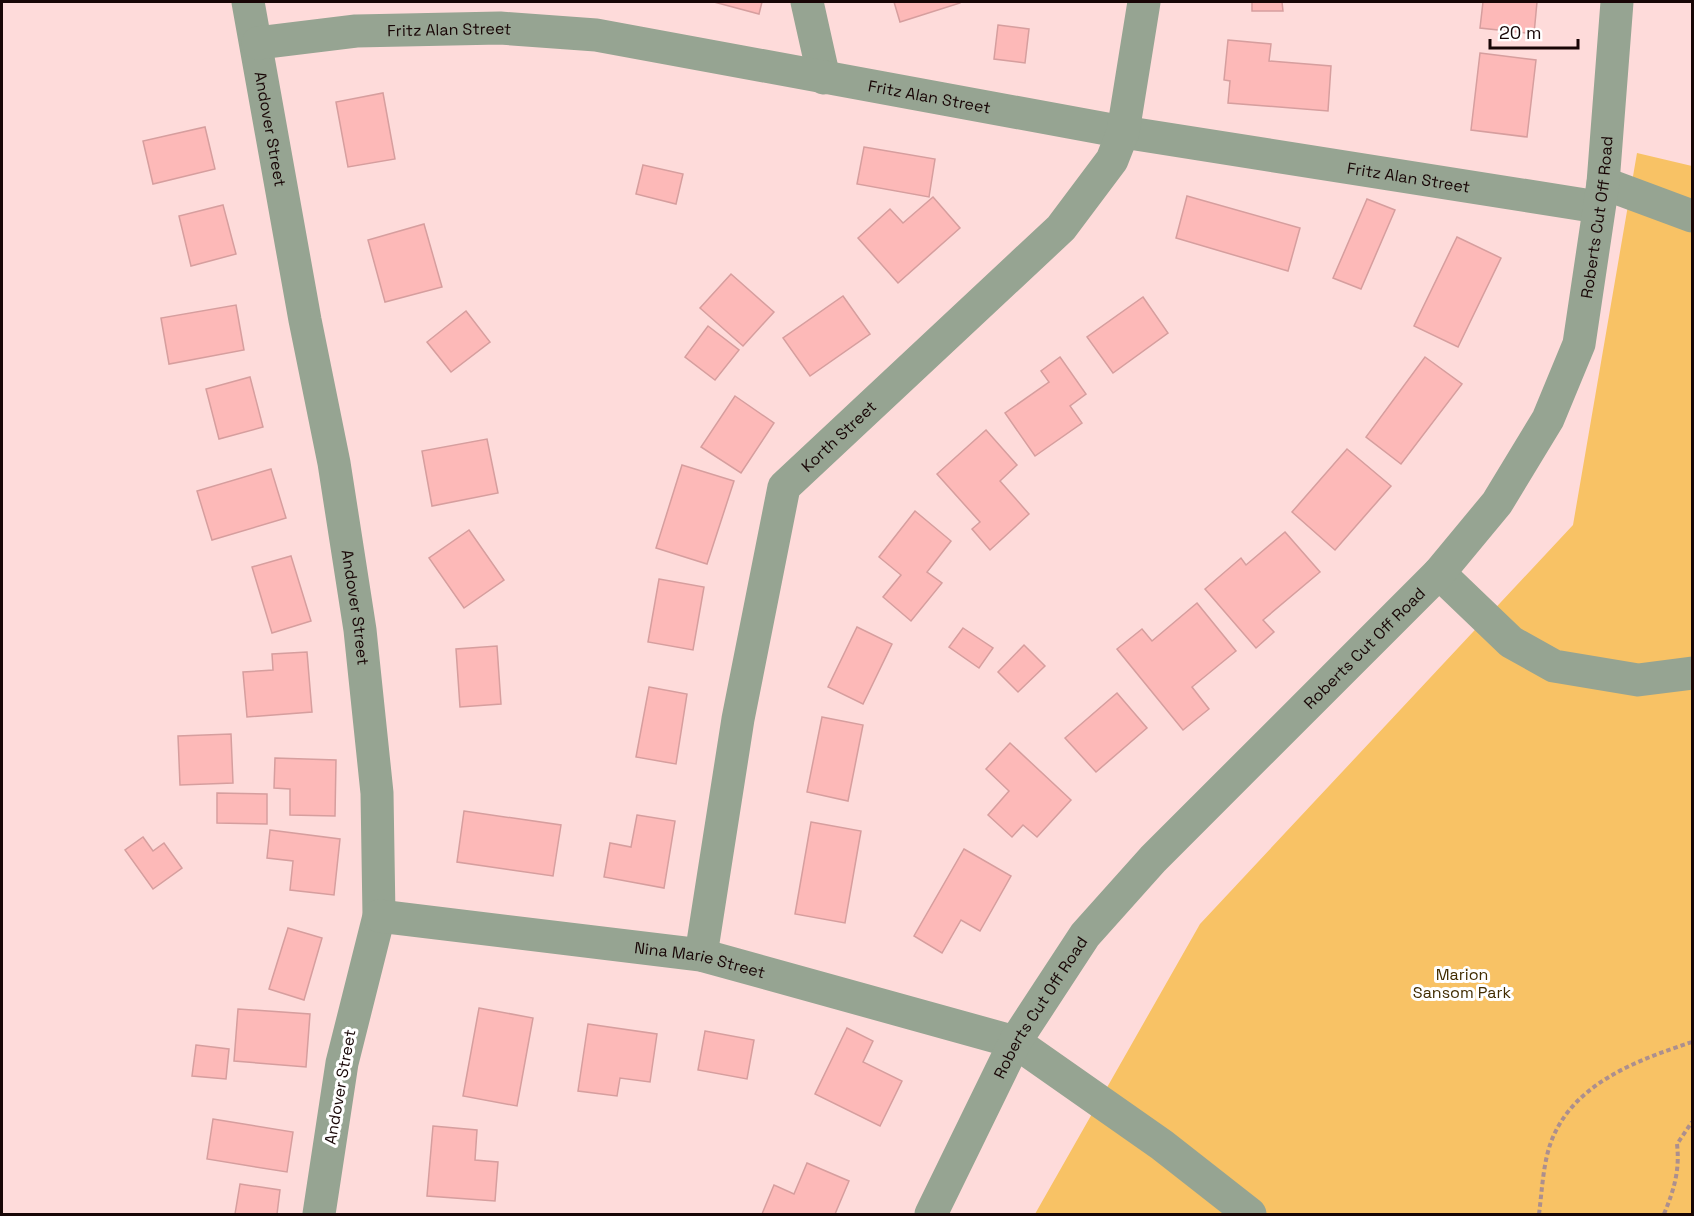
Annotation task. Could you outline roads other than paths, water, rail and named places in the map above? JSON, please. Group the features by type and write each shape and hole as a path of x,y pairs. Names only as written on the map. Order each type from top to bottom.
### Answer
{"street":[{"name":"Andover Street","path":"248,2 258,43 305,320 334,464 360,630 377,793 378,916 342,1063 319,1215"},
{"path":"807,2 824,78"},
{"name":"Korth Street","path":"702,955 738,719 784,487 1061,228 1112,160 1124,132 1144,2"},
{"name":"Roberts Cut Off Road","path":"931,1215 1015,1042 1085,935 1145,868 1439,573 1497,503 1548,420 1579,344 1600,195 1617,2"},
{"name":"Fritz Alan Street","path":"258,43 356,31 500,28 596,35 1124,132 1600,195 1692,216"},
{"path":"1439,573 1510,642 1554,666 1638,680 1692,673"},
{"name":"Nina Marie Street","path":"378,916 702,955 1015,1042 1162,1145 1250,1215"}],"park label":[{"name":"Marion Sansom Park","path":"1462,983"}]}
